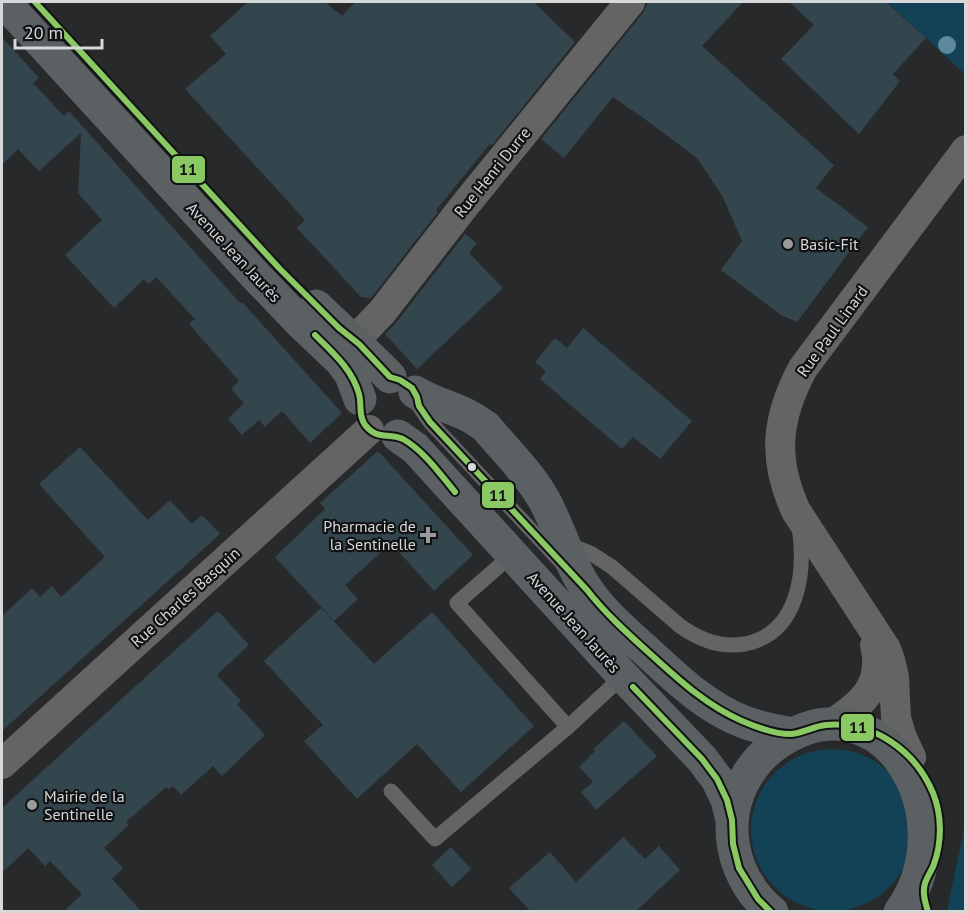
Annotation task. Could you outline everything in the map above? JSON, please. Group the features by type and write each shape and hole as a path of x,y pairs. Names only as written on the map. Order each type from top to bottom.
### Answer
{"main road":[{"name":"Avenue Jean Jaurès","path":"4,2 254,274 341,361 356,384 360,399"},
{"name":"Avenue Jean Jaurès","path":"35,2 268,257 328,317 408,392 462,411 486,427 537,488 587,590 610,617 684,685 705,701 744,722 793,734"},
{"path":"381,379 408,392 418,416 414,425 407,432 383,433 360,418 360,399 364,390 371,383 381,379"},
{"name":"Avenue Jean Jaurès","path":"383,433 415,448 709,768 722,789 732,820"},
{"path":"758,907 739,868 733,844 732,820 742,785 754,764 772,747 793,734 830,725 852,726 874,732 894,742 911,756 925,775 935,796 940,819 940,842 926,898 916,895 900,912"}],"street":[{"name":"Rue Henri Durre","path":"354,341 382,312 465,205 630,2"},
{"name":"Rue Paul Linard","path":"911,756 896,718 894,677 890,660 882,643 796,511 786,486 780,443 784,413 795,383 812,355 966,150"},
{"name":"Rue Charles Basquin","path":"2,764 383,433"},
{"name":"Rue Paul Linard","path":"830,725 859,704 870,692 876,678 878,662 876,646 869,625"}],"lane":[{"name":"Avenue Jean Jaurès","path":"408,392 430,422 587,590"},
{"path":"565,543 592,554 612,567 680,626 700,639 718,645 741,644 759,640 777,627 790,611 795,599 801,554 796,511"},
{"path":"513,554 458,603 568,727"},
{"path":"391,791 435,839 568,727 624,676"}],"shaded area":[{"path":"887,2 965,2 965,74"},
{"path":"832,749 848,750 863,755 890,772 907,799 912,814 912,846 907,861 890,888 863,905 848,910 832,911 816,910 801,905 774,888 757,861 752,846 751,830 752,814 757,799 774,772 801,755 816,750"},
{"path":"965,825 965,911 948,911 947,910"}],"building":[{"path":"248,2 325,2 342,16 355,2 534,2 575,42 436,210 438,212 371,298 361,297 297,228 305,220 185,89 226,54 210,36"},
{"path":"647,2 743,2 702,46 834,165 816,188 868,227 797,322 781,315 721,270 742,241 723,197 697,158 646,120 613,97 564,158 541,139 643,13"},
{"path":"789,2 886,2 926,38 893,74 900,81 859,134 781,59 814,25"},
{"path":"2,37 39,78 33,83 64,116 69,111 240,303 242,302 342,413 310,443 282,411 265,427 259,420 242,435 228,419 244,403 231,389 239,381 189,324 195,319 156,277 149,284 144,279 114,308 65,255 102,220 78,193 81,133 39,171 18,149 2,165"},
{"path":"465,234 477,243 469,253 503,288 417,369 385,334"},
{"path":"583,328 692,421 660,459 633,437 622,449 540,379 546,371 535,362 555,338 567,348"},
{"path":"80,447 148,520 170,500 192,524 202,515 220,534 2,731 2,616 32,588 40,597 52,586 61,597 105,557 39,484"},
{"path":"378,451 473,555 434,591 391,543 345,585 358,599 334,621 275,557 325,509 320,503"},
{"path":"321,608 374,664 432,612 534,726 461,792 417,744 357,799 304,741 323,725 264,661"},
{"path":"218,611 249,645 217,675 241,701 237,704 265,735 222,776 213,766 181,795 173,786 169,789 166,787 126,822 129,825 104,848 123,868 112,879 142,912 63,912 82,894 50,861 45,866 28,848 2,873 2,808"},
{"path":"624,721 657,756 596,810 581,792 593,782 579,767 595,751 593,749"},
{"path":"623,837 645,859 659,846 680,870 635,912 531,912 509,888 550,852 576,882"},
{"path":"451,847 471,869 452,887 432,865"}],"transit line":[{"name":"11","path":"35,2 279,268 339,328 359,344 390,377 412,388 419,406 430,422 608,614 680,681 729,715 766,730 790,734 826,725 843,725 876,733 904,752 925,778 938,810 940,828 938,847 934,864 924,886 924,898 928,912"},
{"name":"11","path":"315,335 352,377 359,394 365,425 374,433 398,437 411,444 431,463 455,492"},
{"name":"11","path":"633,687 702,759 717,779 727,800 732,820 733,844 739,868 758,899 771,912"}],"place":[{"name":"Basic-Fit","path":"788,244"},
{"name":"Pharmacie de la Sentinelle","path":"428,535"},
{"name":"Mairie de la Sentinelle","path":"32,805"}]}
